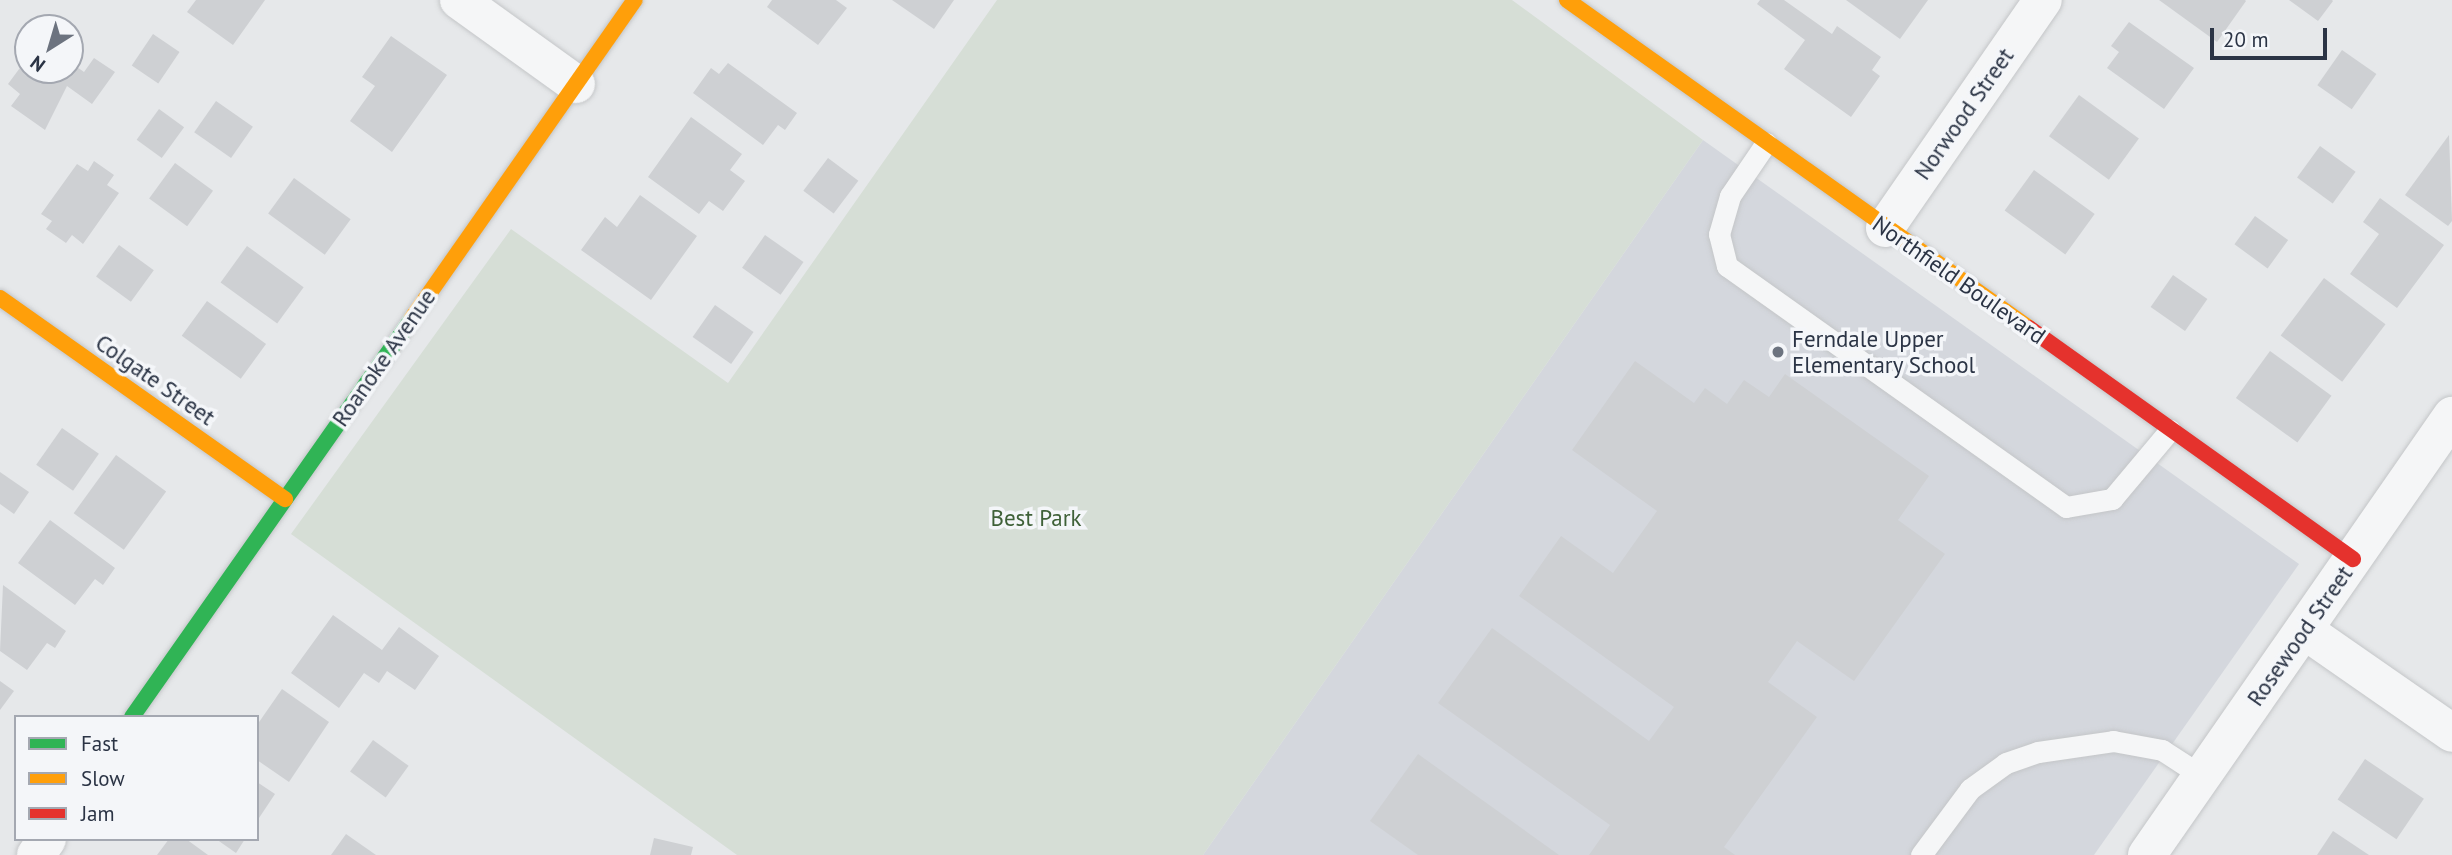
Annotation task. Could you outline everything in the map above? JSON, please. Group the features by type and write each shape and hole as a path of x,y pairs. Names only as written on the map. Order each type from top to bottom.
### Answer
{"street":[{"path":"458,0 576,84"},
{"name":"Roanoke Avenue","path":"133,715 635,0"},
{"name":"Northfield Boulevard","path":"1567,0 2353,559"},
{"name":"Norwood Street","path":"1885,228 2043,0"},
{"name":"Colgate Street","path":"0,298 285,499"},
{"name":"Rosewood Street","path":"2147,855 2452,416"},
{"path":"2304,630 2452,733"}],"lane":[{"path":"1766,143 1730,196 1719,234 1727,266 2032,483 2066,507 2112,499 2170,430"},
{"path":"1921,855 1970,789 2006,763 2038,752 2113,741 2162,750 2202,776"}],"shaded area":[{"name":"Ferndale Upper Elementary School","path":"1703,140 2299,564 2094,855 1203,855"}],"green space":[{"name":"Best Park","path":"997,0 1512,0 1703,140 1203,855 737,855 291,534 511,229 728,383"}],"building":[{"path":"196,0 265,0 233,45 187,12"},
{"path":"772,0 836,0 847,8 818,45 767,7"},
{"path":"892,0 954,0 934,29"},
{"path":"1760,0 1784,0 1832,34 1837,26 1881,57 1872,70 1880,76 1851,117 1784,69 1805,40 1757,4"},
{"path":"1846,0 1928,0 1900,39"},
{"path":"2159,0 2245,0 2246,1 2217,42"},
{"path":"2289,0 2332,0 2333,1 2318,21"},
{"path":"2129,22 2194,68 2164,109 2107,68 2119,52 2111,46"},
{"path":"153,34 180,52 158,83 132,66"},
{"path":"391,36 447,75 392,152 350,121 375,86 362,77"},
{"path":"2342,50 2376,74 2352,109 2317,85"},
{"path":"94,58 115,72 92,104 67,86 45,130 11,106 20,94 8,84 14,76 14,84 84,84 84,72"},
{"path":"728,63 797,113 785,130 778,125 763,145 693,93 711,68 719,74"},
{"path":"2079,95 2139,138 2109,180 2049,136"},
{"path":"216,101 253,127 231,158 194,132"},
{"path":"159,109 184,127 162,158 137,140"},
{"path":"691,117 742,154 730,170 745,181 723,211 709,201 699,214 648,177"},
{"path":"2449,135 2452,221 2448,226 2405,195"},
{"path":"2320,146 2356,172 2333,203 2297,178"},
{"path":"828,158 858,181 834,214 803,191"},
{"path":"94,161 114,175 107,185 119,193 83,244 72,235 66,243 46,229 52,221 41,214 77,164 88,171"},
{"path":"175,163 213,191 187,226 149,199"},
{"path":"2034,170 2095,214 2065,255 2005,210"},
{"path":"294,178 351,219 325,255 268,214"},
{"path":"640,195 697,236 651,300 581,250 605,217 617,227"},
{"path":"2380,198 2444,245 2397,308 2350,274 2379,234 2363,222"},
{"path":"2255,216 2288,240 2268,268 2234,244"},
{"path":"765,235 804,262 781,295 742,268"},
{"path":"119,245 154,270 131,302 96,277"},
{"path":"247,246 304,287 277,324 221,282"},
{"path":"2173,275 2207,299 2185,331 2151,307"},
{"path":"2324,278 2385,324 2342,382 2281,336"},
{"path":"207,301 266,344 241,379 182,336"},
{"path":"715,305 754,332 731,364 693,337"},
{"path":"2270,351 2331,396 2297,443 2236,398"},
{"path":"1635,361 1694,403 1705,388 1727,404 1744,380 1769,397 1785,374 1929,476 1898,520 1945,554 1854,681 1797,641 1768,682 1817,717 1724,847 1735,855 1589,855 1610,825 1438,703 1492,628 1649,741 1674,707 1519,596 1561,536 1613,573 1657,511 1572,450"},
{"path":"62,428 99,454 73,491 36,465"},
{"path":"116,455 166,491 124,550 74,513"},
{"path":"0,472 29,492 14,514 0,504"},
{"path":"50,520 115,568 103,585 95,579 75,605 18,563"},
{"path":"3,585 66,631 55,648 47,643 27,670 0,651"},
{"path":"333,615 382,650 399,627 439,656 415,690 387,671 379,683 364,673 339,708 291,673"},
{"path":"0,681 14,691 0,710"},
{"path":"282,689 329,722 289,782 259,761 259,722"},
{"path":"373,740 409,766 386,797 350,772"},
{"path":"1418,754 1559,855 1418,855 1370,821"},
{"path":"2365,759 2424,799 2396,839 2338,800"},
{"path":"259,783 275,794 259,818"},
{"path":"2333,831 2369,855 2317,855"},
{"path":"346,834 376,855 331,855"},
{"path":"654,838 693,847 691,855 650,855"},
{"path":"168,841 189,841 208,855 157,855"},
{"path":"219,841 244,841 236,853"}],"traffic: fast":[{"path":"133,715 412,318"}],"traffic: slow":[{"path":"412,318 635,0"},
{"path":"1567,0 2029,328"},
{"path":"0,298 285,499"}],"traffic: jam":[{"path":"2029,328 2353,559"}],"place":[{"name":"Ferndale Upper Elementary School","path":"1778,352"}]}
